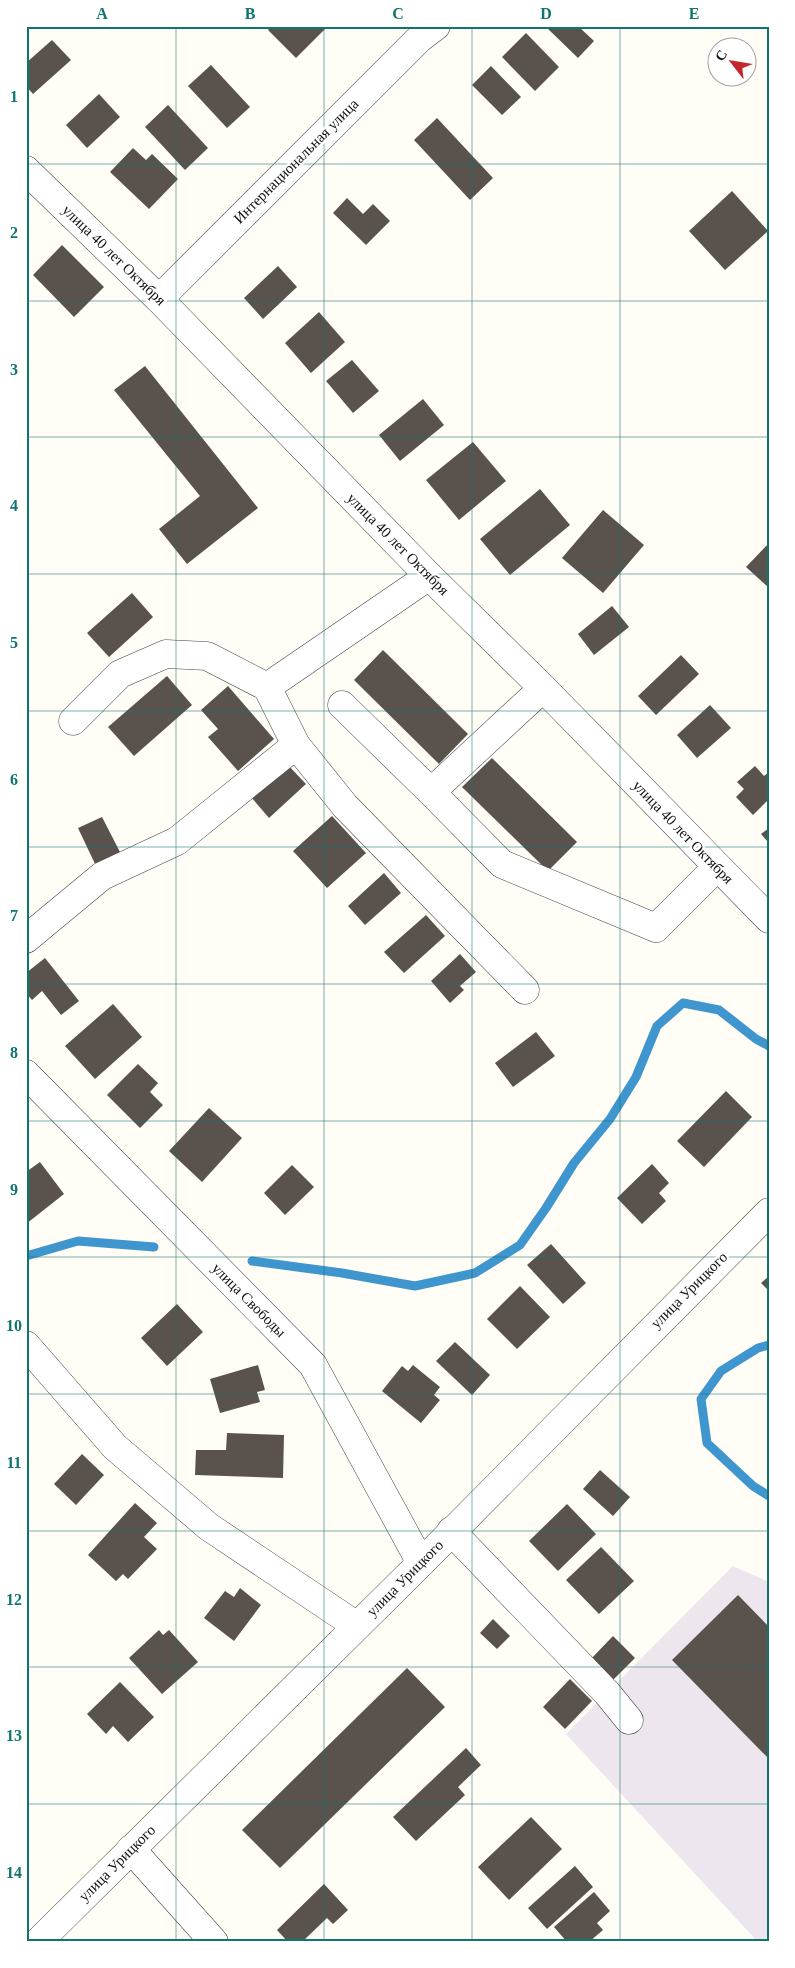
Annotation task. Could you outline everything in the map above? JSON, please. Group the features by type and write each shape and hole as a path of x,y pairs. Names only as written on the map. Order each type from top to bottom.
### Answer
{"street":[{"name":"Интернациональная улица","path":"159,299 420,31"},
{"name":"улица 40 лет Октября","path":"26,170 159,299 428,576 543,688 769,919"},
{"path":"267,687 428,576"},
{"path":"73,721 120,674 166,654 206,656 267,687 296,745 345,806 525,990"},
{"path":"431,792 543,688"},
{"path":"342,705 502,864 656,928 717,867"},
{"path":"26,939 102,876 177,841 296,745"},
{"name":"улица Свободы","path":"26,1074 313,1365 421,1562"},
{"name":"улица Урицкого","path":"38,1942 358,1626 769,1212"},
{"path":"26,1345 116,1447 201,1521 358,1626"},
{"path":"451,1531 607,1693 629,1720"},
{"path":"132,1849 214,1942"}],"shaded area":[{"path":"733,1566 769,1582 769,1942 758,1942 566,1734"}],"building":[{"path":"272,26 328,26 296,58 268,30"},
{"path":"545,26 578,26 594,41 578,58"},
{"path":"526,33 559,67 535,91 502,57"},
{"path":"52,40 71,60 33,94 26,86 26,63"},
{"path":"211,65 250,107 227,128 188,86"},
{"path":"491,66 521,97 502,115 472,85"},
{"path":"99,94 120,117 87,148 66,125"},
{"path":"168,105 208,148 185,170 145,127"},
{"path":"437,118 493,178 470,200 414,140"},
{"path":"133,148 146,160 152,154 178,179 149,209 110,172"},
{"path":"732,191 768,231 725,270 689,231"},
{"path":"347,198 363,214 373,204 390,221 366,245 333,213"},
{"path":"62,245 104,287 74,317 33,275"},
{"path":"278,266 297,287 263,319 244,298"},
{"path":"319,312 345,342 311,373 285,343"},
{"path":"352,360 379,391 353,413 326,381"},
{"path":"145,366 258,508 187,564 159,529 200,496 114,390"},
{"path":"423,399 444,425 400,461 379,435"},
{"path":"473,442 506,481 459,520 426,480"},
{"path":"540,489 570,525 510,575 480,539"},
{"path":"603,510 644,545 603,593 562,558"},
{"path":"769,543 769,588 746,567"},
{"path":"132,593 153,617 109,657 87,633"},
{"path":"612,606 629,627 594,655 578,634"},
{"path":"383,650 468,734 439,764 354,680"},
{"path":"681,655 699,674 656,715 638,696"},
{"path":"167,676 192,705 134,756 108,727"},
{"path":"228,686 274,739 238,771 208,737 218,729 201,710"},
{"path":"710,705 731,728 697,758 677,735"},
{"path":"492,758 577,842 548,871 462,787"},
{"path":"287,764 306,784 269,818 251,797"},
{"path":"755,766 764,776 769,772 769,799 753,815 736,797 744,789 737,782"},
{"path":"332,816 366,853 327,888 293,851"},
{"path":"102,817 121,854 96,866 78,828"},
{"path":"769,828 769,843 761,834"},
{"path":"384,873 401,893 365,925 348,906"},
{"path":"426,915 445,936 404,973 384,952"},
{"path":"460,954 476,972 460,986 464,990 450,1003 431,981"},
{"path":"45,958 79,1001 61,1015 42,991 32,1000 26,993 26,973"},
{"path":"113,1004 142,1037 95,1079 65,1046"},
{"path":"536,1032 555,1056 513,1087 495,1063"},
{"path":"138,1064 158,1083 150,1092 163,1105 140,1128 107,1095"},
{"path":"726,1091 752,1117 704,1167 677,1141"},
{"path":"209,1108 242,1138 202,1182 169,1151"},
{"path":"40,1162 64,1194 26,1224 26,1172"},
{"path":"652,1164 669,1183 659,1193 666,1201 642,1224 617,1198"},
{"path":"292,1165 314,1187 285,1215 264,1193"},
{"path":"551,1244 586,1283 563,1304 527,1265"},
{"path":"769,1276 769,1291 761,1283"},
{"path":"520,1286 550,1317 517,1349 487,1319"},
{"path":"177,1304 203,1332 167,1366 141,1338"},
{"path":"455,1342 490,1375 472,1395 436,1361"},
{"path":"258,1365 265,1390 257,1392 260,1402 220,1413 210,1379"},
{"path":"413,1365 440,1387 434,1395 440,1400 421,1423 382,1391 402,1366 408,1371"},
{"path":"227,1433 284,1435 283,1478 195,1475 196,1450 226,1450"},
{"path":"82,1454 104,1475 76,1505 54,1484"},
{"path":"600,1470 630,1497 613,1516 583,1489"},
{"path":"135,1503 157,1523 144,1537 157,1549 128,1579 123,1574 116,1581 88,1555"},
{"path":"567,1504 596,1534 558,1571 529,1541"},
{"path":"601,1547 634,1581 599,1614 566,1580"},
{"path":"240,1588 261,1605 234,1641 204,1618 225,1591 234,1597"},
{"path":"738,1595 769,1627 769,1759 672,1660"},
{"path":"493,1619 510,1636 497,1649 480,1633"},
{"path":"159,1630 163,1635 169,1630 198,1662 162,1694 129,1658"},
{"path":"613,1636 635,1658 610,1683 589,1661"},
{"path":"407,1668 445,1707 280,1868 242,1830"},
{"path":"570,1679 592,1701 565,1729 543,1707"},
{"path":"120,1682 154,1717 128,1742 113,1726 106,1734 87,1714"},
{"path":"466,1748 481,1765 458,1787 465,1795 416,1841 393,1817"},
{"path":"531,1817 562,1849 509,1900 478,1867"},
{"path":"575,1866 593,1887 547,1929 528,1908"},
{"path":"324,1884 348,1910 333,1924 327,1918 302,1942 288,1942 277,1930"},
{"path":"594,1892 610,1911 597,1923 603,1930 589,1942 567,1942 554,1927"}],"waterway":[{"path":"252,1261 342,1273 415,1286 475,1273 520,1245 574,1163 610,1119 636,1077 657,1026 683,1003 719,1010 756,1039 769,1046"},
{"path":"26,1256 78,1241 154,1247"},
{"path":"769,1345 758,1348 721,1371 701,1399 707,1443 753,1486 769,1496"}]}
